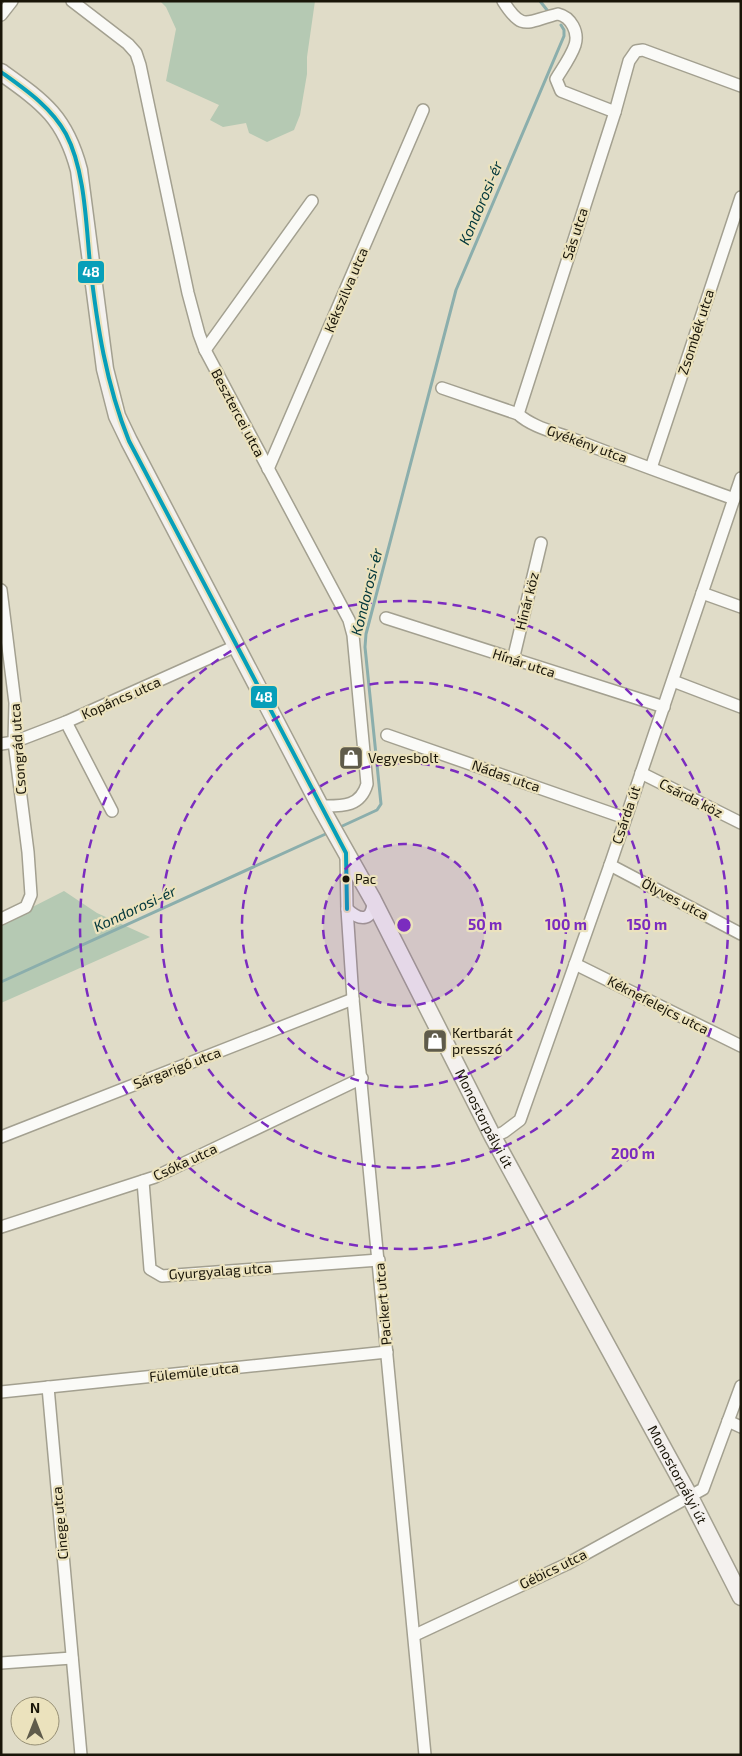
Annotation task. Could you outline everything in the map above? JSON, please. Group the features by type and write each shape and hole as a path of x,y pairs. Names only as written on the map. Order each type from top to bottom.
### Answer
{"street":[{"path":"1,15 12,1"},
{"name":"Besztercei utca","path":"72,1 128,44 136,53 188,293 205,350 349,620 353,635 367,784 365,792 358,800 345,805 320,806"},
{"path":"503,1 512,16 523,22 536,21 558,14 569,19 574,26 576,44 556,79 557,85 560,91 615,112"},
{"name":"Sás utca","path":"518,414 615,112 629,61 633,54 636,50 643,50 741,86"},
{"name":"Monostorpályi út","path":"1,72 46,106 67,135 79,170 104,362 111,395 129,441 320,806 373,900 493,1137 690,1497 741,1597"},
{"name":"Kékszilva utca","path":"268,469 423,110"},
{"name":"Zsombék utca","path":"651,468 741,197"},
{"path":"205,350 312,201"},
{"name":"Gyékény utca","path":"442,388 518,414 523,419 536,425 734,499"},
{"name":"Csárda út","path":"493,1137 504,1132 520,1120 610,865 741,478"},
{"name":"Hínár köz","path":"512,660 541,542"},
{"name":"Csongrád utca","path":"1,590 6,618 15,703 6,743 28,852 31,895 26,907 1,919"},
{"path":"702,593 741,607"},
{"name":"Hínár utca","path":"386,618 512,660 664,707"},
{"name":"Kopáncs utca","path":"6,743 66,722 236,646"},
{"path":"672,681 741,706"},
{"path":"66,722 112,810"},
{"name":"Nádas utca","path":"387,735 625,818"},
{"name":"Csárda köz","path":"641,773 741,823"},
{"name":"Pacikert utca","path":"346,853 347,909 354,999 425,1755"},
{"name":"Ölyves utca","path":"610,865 741,934"},
{"path":"347,909 355,917 363,918 370,915 373,910 373,900"},
{"name":"Kéknefelejcs utca","path":"575,964 741,1046"},
{"name":"Sárgarigó utca","path":"1,1137 354,999"},
{"name":"Csóka utca","path":"1,1227 155,1177 362,1078"},
{"name":"Gyurgyalag utca","path":"143,1181 150,1268 162,1276 379,1260"},
{"name":"Fülemüle utca","path":"1,1392 387,1352"},
{"name":"Gébics utca","path":"415,1635 566,1564 703,1489 741,1386"},
{"name":"Cinege utca","path":"48,1387 81,1755"},
{"path":"728,1421 741,1427"},
{"path":"1,1663 72,1658"}],"green space":[{"path":"160,1 315,1 307,57 307,74 300,115 294,130 267,142 249,133 246,123 223,127 210,120 219,105 166,81 176,29 166,7"},
{"path":"64,891 97,913 150,937 1,1003 1,923"}],"waterway":[{"name":"Kondorosi-ér","path":"540,1 547,10"},
{"name":"Kondorosi-ér","path":"338,828 377,810 381,804 365,647 366,634 456,290 564,36 564,30 561,25"},
{"name":"Kondorosi-ér","path":"1,982 330,832"}],"transit line":[{"name":"48","path":"1,72 29,92 53,115 66,134 72,148 84,198 99,332 108,376 121,420 129,441 346,853 347,909"}],"place":[{"name":"Vegyesbolt","path":"351,758"},
{"name":"Pac","path":"346,879"},
{"name":"Kertbarát presszó","path":"435,1041"}]}
